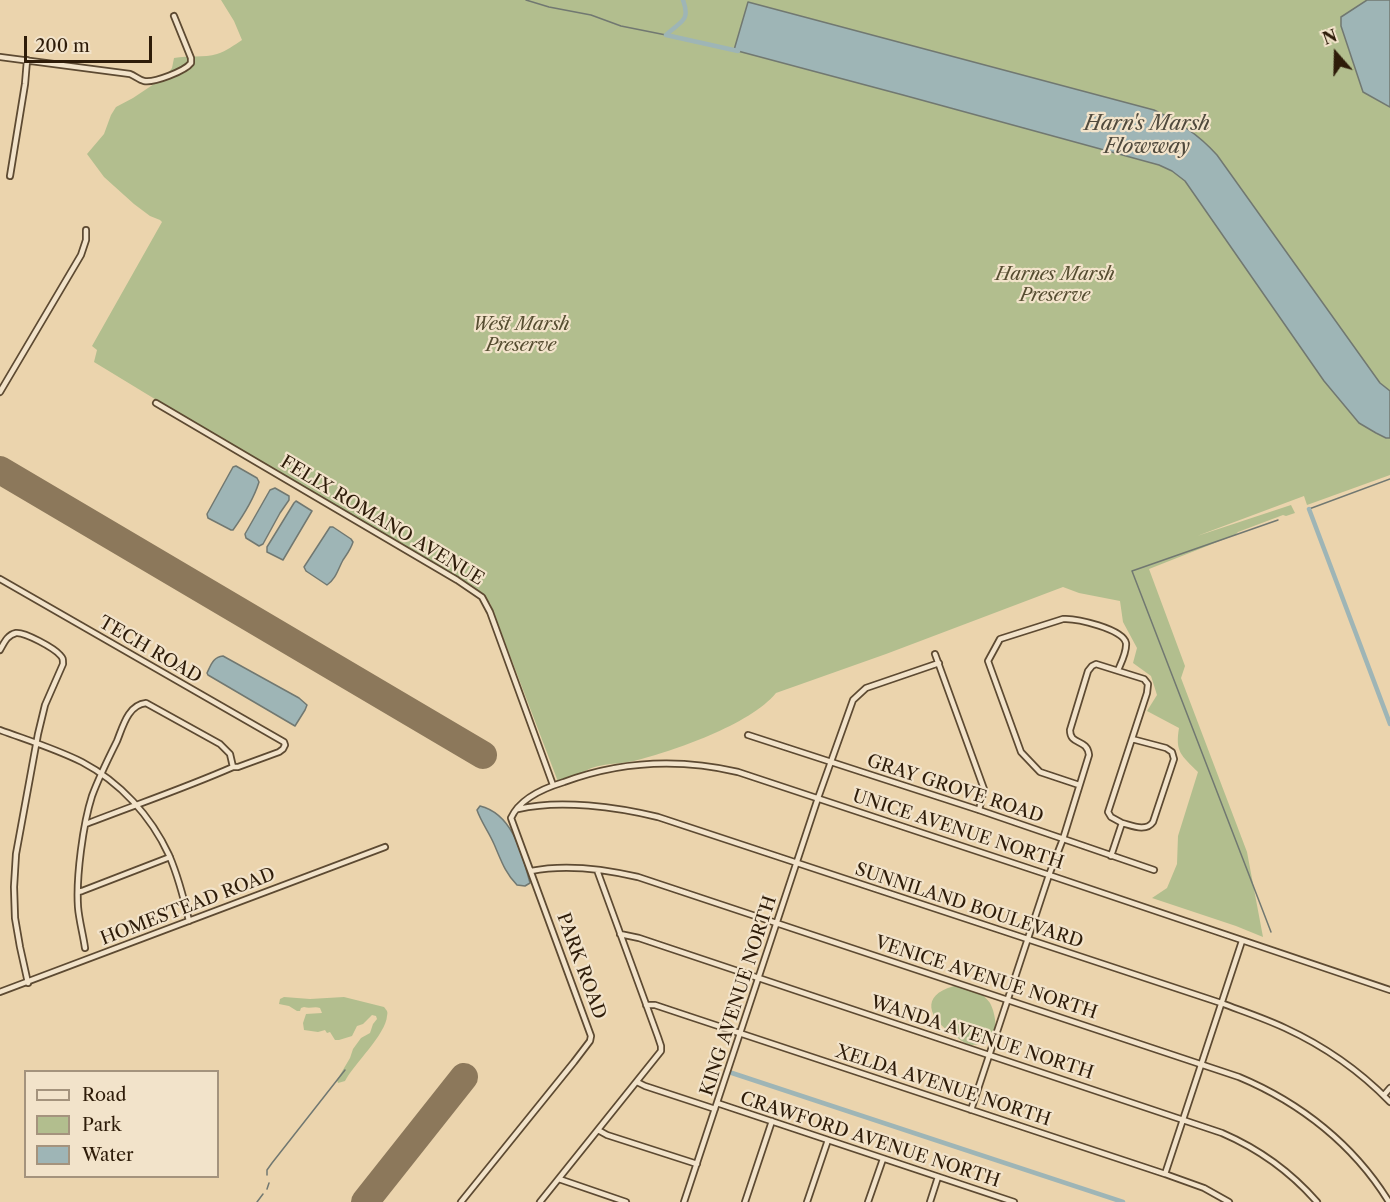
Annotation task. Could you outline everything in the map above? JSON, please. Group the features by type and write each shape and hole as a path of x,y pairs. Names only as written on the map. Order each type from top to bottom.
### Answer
{"street":[{"path":"0,57 130,74 143,81 152,81 184,69 191,63 174,16"},
{"path":"10,176 27,60"},
{"path":"0,392 81,255 86,240 86,230"},
{"name":"FELIX ROMANO AVENUE","path":"156,403 457,580 482,597 490,612 553,785"},
{"name":"TECH ROAD","path":"0,579 281,739 285,745 284,749 279,752 233,767"},
{"path":"1079,785 1040,772 1021,752 988,661 1000,639 1072,618 1118,633 1124,638 1127,646 1118,670"},
{"path":"0,650 8,637 17,633 27,635 60,655 63,664 47,700 18,837 15,918 28,983"},
{"path":"935,654 984,789 979,810"},
{"name":"KING AVENUE NORTH","path":"684,1202 818,798 853,700 866,688 939,663"},
{"path":"971,1110 1089,755 1084,744 1072,739 1070,730 1088,670 1092,666 1096,664 1118,670 1144,679 1148,684 1108,812 1110,817 1122,823 1144,828 1150,827 1174,759 1172,752 1166,748 1132,739"},
{"path":"85,948 78,908 82,843 86,824 92,797 134,706 146,703 153,706 220,744 230,754 233,767 86,824"},
{"path":"0,730 80,761 117,786 135,804 155,829 170,857 189,921"},
{"name":"GRAY GROVE ROAD","path":"748,735 1154,870"},
{"name":"UNICE AVENUE NORTH","path":"515,810 540,791 553,785 605,769 671,762 705,765 729,770 818,798 1390,990"},
{"path":"540,791 544,806"},
{"name":"SUNNILAND BOULEVARD","path":"515,810 544,806 595,806 640,813 1221,1003 1266,1019 1308,1039 1346,1064 1390,1102"},
{"name":"PARK ROAD","path":"461,1202 590,1041 590,1031 511,818 515,810"},
{"path":"1111,856 1122,823"},
{"name":"HOMESTEAD ROAD","path":"0,993 385,847"},
{"path":"78,892 170,857"},
{"path":"540,1202 661,1051 597,870"},
{"name":"VENICE AVENUE NORTH","path":"531,871 597,870 645,880 1239,1077 1268,1090 1312,1118 1336,1137 1355,1157 1389,1202"},
{"name":"WANDA AVENUE NORTH","path":"620,934 639,938 1235,1138 1262,1153 1292,1176 1317,1202"},
{"path":"1165,1174 1242,941"},
{"name":"XELDA AVENUE NORTH","path":"646,1005 655,1005 1165,1174 1204,1188 1230,1202"},
{"name":"CRAWFORD AVENUE NORTH","path":"637,1082 772,1121 1014,1202"},
{"path":"1384,1095 1390,1088"},
{"path":"746,1202 772,1121"},
{"path":"598,1130 697,1164"},
{"path":"807,1202 828,1140"},
{"path":"868,1202 883,1159"},
{"path":"930,1202 938,1177"},
{"path":"559,1179 626,1202"},
{"path":"991,1202 993,1195"}],"green space":[{"path":"221,0 1390,0 1390,475 1307,505 1304,496 1197,536 1291,505 1295,513 1283,515 1238,532 1149,569 1185,666 1181,678 1247,852 1263,937 1152,898 1167,888 1177,864 1178,836 1198,772 1181,753 1178,743 1179,728 1147,711 1157,695 1151,676 1133,663 1137,648 1123,622 1120,601 1079,593 1063,587 776,693 748,716 689,744 634,761 594,767 574,781 556,784 557,779 490,603 94,362 97,350 92,346 162,222 134,204 104,177 87,154 104,134 116,107 166,76 172,68 174,58 217,54 242,40"},
{"path":"959,985 980,993 990,1003 995,1019 995,1031 990,1040 985,1043 971,1045 963,1042 942,1026 932,1011 931,1004 939,993"},
{"path":"284,997 310,999 344,997 384,1007 387,1016 376,1040 345,1081 338,1083 337,1080 353,1049 361,1038 370,1033 377,1019 376,1016 372,1015 363,1024 357,1026 352,1036 335,1040 330,1032 327,1033 325,1030 318,1032 304,1030 303,1023 306,1014 322,1013 320,1008 304,1007 297,1011 279,1004 280,999"}],"water":[{"path":"1367,0 1390,0 1390,107 1363,92 1341,26 1341,17"},
{"name":"Harn's Marsh Flowway","path":"748,2 1154,110 1188,129 1217,155 1380,383 1390,391 1390,438 1359,423 1324,381 1185,181 1172,171 1159,165 734,50"},
{"path":"236,466 257,478 259,482 244,513 231,530 208,518 207,514 233,467"},
{"path":"275,488 289,496 289,500 263,544 259,546 246,538 245,534 270,490"},
{"path":"296,501 312,511 283,560 267,552 267,547"},
{"path":"330,527 353,542 335,577 327,585 306,571 304,567"},
{"path":"223,656 299,698 307,705 295,726 208,675 213,662"},
{"path":"480,806 501,817 508,826 519,848 530,883 525,886 517,885 509,876 477,810"}],"waterway":[{"path":"526,0 591,15 621,26 666,35"},
{"path":"666,35 685,17 683,0"},
{"path":"666,35 738,51"},
{"path":"1309,509 1390,479"},
{"path":"1309,509 1390,724"},
{"path":"1271,932 1132,571 1278,520"},
{"path":"267,1175 267,1170 272,1163 345,1070"},
{"path":"732,1073 1123,1202"},
{"path":"267,1189 269,1183"},
{"path":"257,1202 263,1194"}],"runway":[{"path":"0,470 483,755"},
{"path":"365,1202 464,1077"}],"park label":[{"name":"Harnes Marsh Preserve","path":"1055,285"},
{"name":"West Marsh Preserve","path":"521,335"}]}
